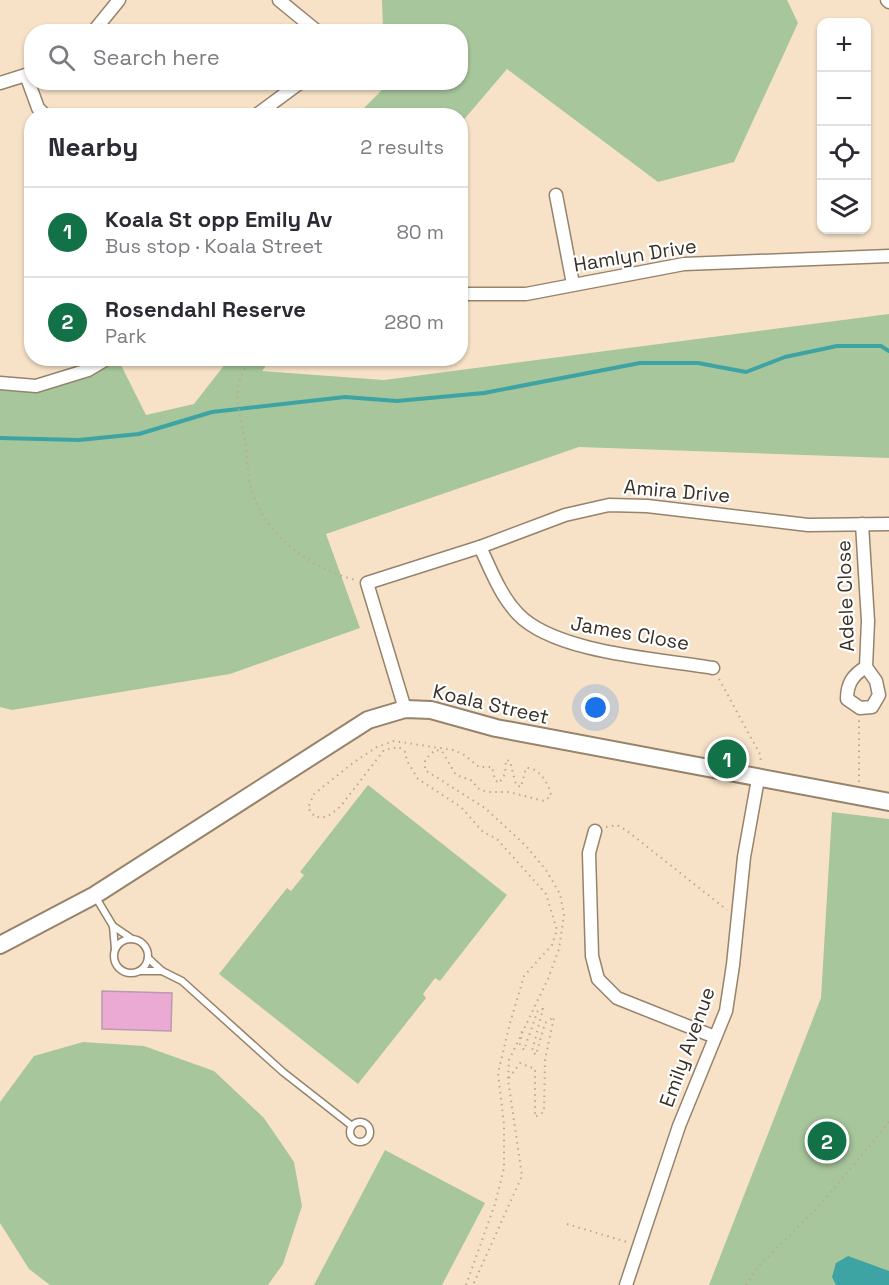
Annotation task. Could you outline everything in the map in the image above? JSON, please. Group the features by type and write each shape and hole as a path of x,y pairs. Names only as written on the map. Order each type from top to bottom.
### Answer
{"street":[{"path":"100,24 119,0"},
{"path":"279,0 308,24"},
{"path":"0,83 24,76"},
{"path":"33,90 38,108"},
{"path":"266,108 290,90"},
{"path":"556,195 573,284"},
{"name":"Hamlyn Drive","path":"468,294 526,294 684,264 889,256"},
{"path":"0,383 36,386 95,366"},
{"name":"Amira Drive","path":"367,583 480,547 565,515 609,505 647,506 808,525 889,524"},
{"name":"Adele Close","path":"862,524 868,621 866,667 876,681 879,695 872,707 860,708 847,699 847,686 856,674 866,667"},
{"name":"James Close","path":"480,547 507,602 519,615 541,632 571,644 713,668"},
{"path":"367,583 405,709"},
{"name":"Koala Street","path":"0,945 94,896 342,736 378,716 405,709 431,710 496,728 889,802"},
{"name":"Emily Avenue","path":"626,1285 679,1126 726,1011 737,917 758,779"},
{"path":"595,831 589,853 592,956 598,979 617,998 715,1037"}],"lane":[{"path":"94,896 113,926 146,947 148,958 162,970 182,981 283,1072 352,1126"},
{"path":"113,926 114,961 120,970 130,974 162,970"},
{"path":"115,950 121,942 132,939"},
{"path":"140,971 148,958"}],"path":[{"path":"247,366 237,385 249,479 256,500 271,530 296,552 331,573 367,583"},
{"path":"713,668 761,756 758,779"},
{"path":"856,796 859,786 860,708"},
{"path":"466,1285 492,1214 504,1168 504,1125 498,1073 510,1023 524,976 552,945 557,930 546,894 523,867 497,839 483,832 461,807 418,779 407,761 405,752 399,747 384,750 340,807 327,817 315,817 308,808 315,794 377,747 394,741 453,750 479,767 492,767 495,780 499,783 505,774 506,760 510,761 516,785 521,787 526,768 531,767 550,788 551,796 544,801 510,792 487,792 477,788 473,781 456,775 442,751 435,750 425,760 425,770 485,808 526,846 546,870 560,894 564,915 559,949 548,979 523,1025 509,1060 508,1079 522,1176 473,1285"},
{"path":"595,831 617,825 626,830 737,917"},
{"path":"508,1079 520,1063 535,1069 535,1117 544,1112 545,1060 555,1017 545,1023 536,1055 532,1051 533,1043 543,1009 538,1010 531,1024 524,1050 520,1044 523,1025"},
{"path":"746,1285 758,1268 822,1203 889,1122"},
{"path":"567,1224 639,1245"}],"green space":[{"path":"382,0 787,0 798,23 734,162 658,182 507,69 468,115 468,108 364,108 382,90 468,90 468,24 383,24"},
{"path":"889,314 889,458 579,447 326,534 360,628 230,674 12,710 0,707 0,383 36,386 89,366 122,366 146,415 194,404 224,366 266,366 262,371 384,380"},
{"path":"368,785 507,895 440,981 435,978 423,994 426,998 358,1084 219,974 287,888 291,891 304,875 300,872"},
{"path":"832,812 889,819 889,1285 709,1285 821,998"},
{"path":"83,1042 144,1046 214,1071 264,1118 294,1162 302,1206 283,1264 268,1285 50,1285 29,1269 0,1223 0,1102 34,1056"},
{"path":"385,1150 485,1203 442,1285 314,1285"}],"water":[{"path":"848,1256 889,1271 889,1285 836,1285 832,1277 836,1263"}],"building":[{"path":"102,991 172,993 171,1031 102,1029"}],"waterway":[{"path":"0,438 79,440 139,434 212,412 345,397 397,401 484,393 640,363 698,363 746,372 785,357 837,346 881,346 889,351"}],"place":[{"name":"Koala St opp Emily Av","path":"727,759"},
{"name":"Rosendahl Reserve","path":"827,1141"}]}
